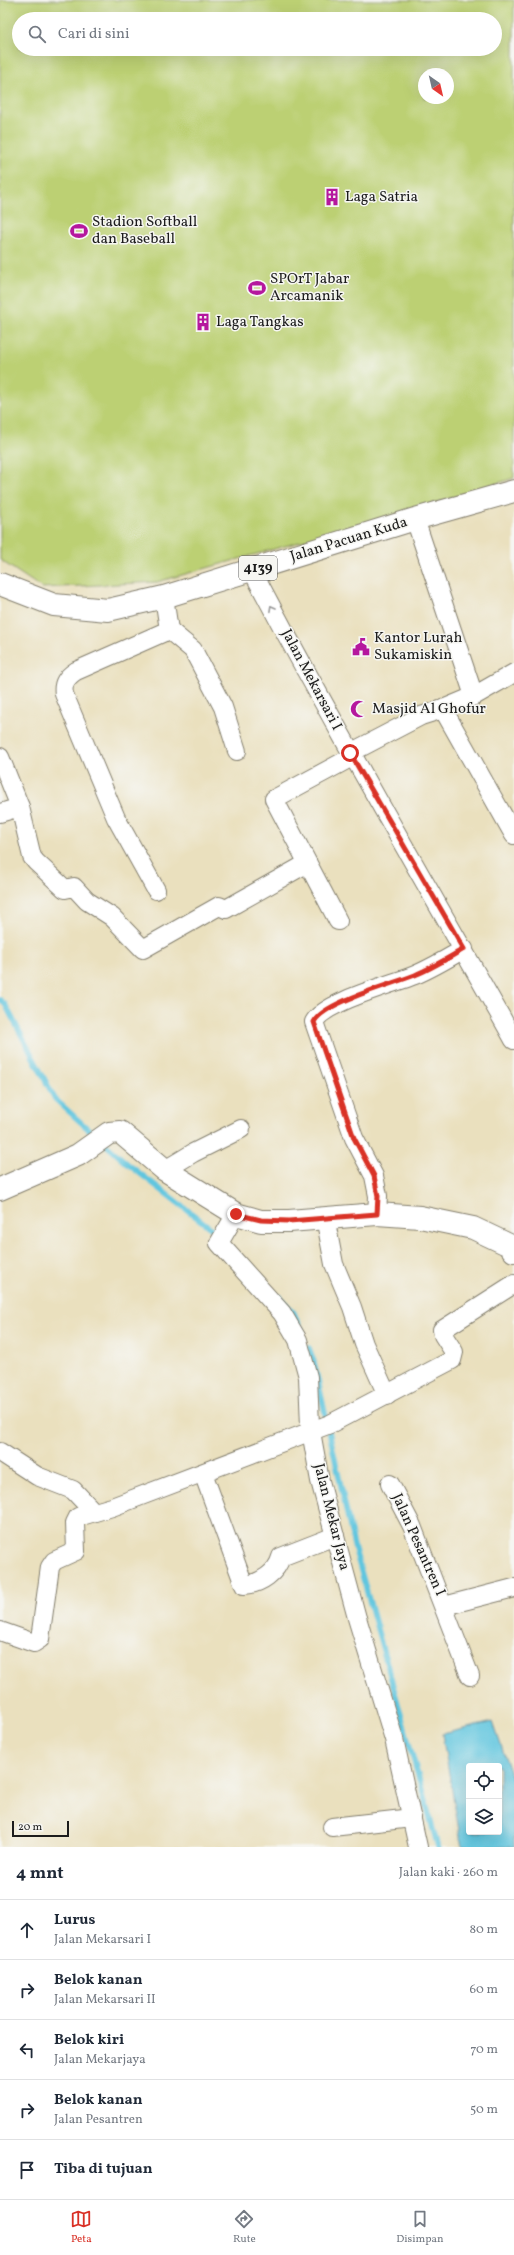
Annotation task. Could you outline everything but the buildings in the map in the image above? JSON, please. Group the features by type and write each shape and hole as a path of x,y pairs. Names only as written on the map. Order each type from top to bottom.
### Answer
{"street":[{"name":"Jalan Pacuan Kuda","path":"1,590 54,605 108,610 256,578 415,519 514,491"},
{"path":"415,519 474,696"},
{"name":"Jalan Mekarsari I","path":"256,578 351,755 464,949 514,1040"},
{"path":"164,597 169,630 194,650 223,707 237,751"},
{"path":"156,890 116,818 64,694 63,688 65,681 76,671 169,630"},
{"path":"338,921 311,869 306,864 274,799 421,716 443,709 474,696 514,673"},
{"path":"443,709 514,835"},
{"path":"0,757 20,807 32,857 65,889 74,886 87,901 112,918 143,949 219,906 226,909 306,864"},
{"path":"0,813 20,807"},
{"path":"377,1214 378,1196 374,1176 354,1138 314,1022 317,1016 342,1002 417,974 464,949"},
{"path":"165,1170 193,1153 241,1129"},
{"path":"0,1189 78,1155 109,1133 120,1132 165,1170 228,1228 261,1220 289,1221 377,1214 420,1216 474,1228 509,1245 514,1251"},
{"path":"325,1217 334,1264 352,1307 364,1344 387,1395"},
{"name":"Jalan Mekar Jaya","path":"228,1228 218,1243 282,1313 298,1340 320,1428 320,1481 357,1618 394,1739 418,1847"},
{"path":"0,1631 34,1643 38,1642 40,1639 50,1568 54,1561 76,1551 76,1519 203,1473 320,1428 387,1395 452,1360 454,1352 443,1335 442,1330 514,1284"},
{"path":"0,1452 38,1476 74,1490 94,1512"},
{"path":"203,1473 244,1585 269,1576 278,1567 281,1557 335,1536"},
{"name":"Jalan Pesantren I","path":"390,1484 412,1526 444,1606 514,1588"},
{"path":"444,1606 470,1676"},
{"path":"332,1827 412,1818"}],"green space":[{"name":"SPOrT Jabar Arcamanik","path":"0,0 514,0 514,478 413,510 157,582 42,588 0,560"}],"water":[{"path":"493,1722 514,1783 514,1847 462,1847 442,1734"}],"waterway":[{"path":"0,1000 5,1004 55,1099 96,1136"},
{"path":"104,1143 129,1165 221,1236"},
{"path":"279,1297 294,1313 302,1331"},
{"path":"309,1348 314,1362 354,1546 438,1847"}],"place":[{"name":"Laga Satria","path":"332,197"},
{"name":"Stadion Softball dan Baseball","path":"79,231"},
{"name":"SPOrT Jabar Arcamanik","path":"257,288"},
{"name":"Laga Tangkas","path":"203,322"},
{"name":"Kantor Lurah Sukamiskin","path":"361,647"},
{"name":"Masjid Al Ghofur","path":"359,709"}],"route":[{"path":"236,1214 261,1220 289,1221 346,1215 377,1214 378,1196 374,1176 354,1138 316,1030 314,1022 315,1018 342,1002 417,974 464,949 350,753"}]}
